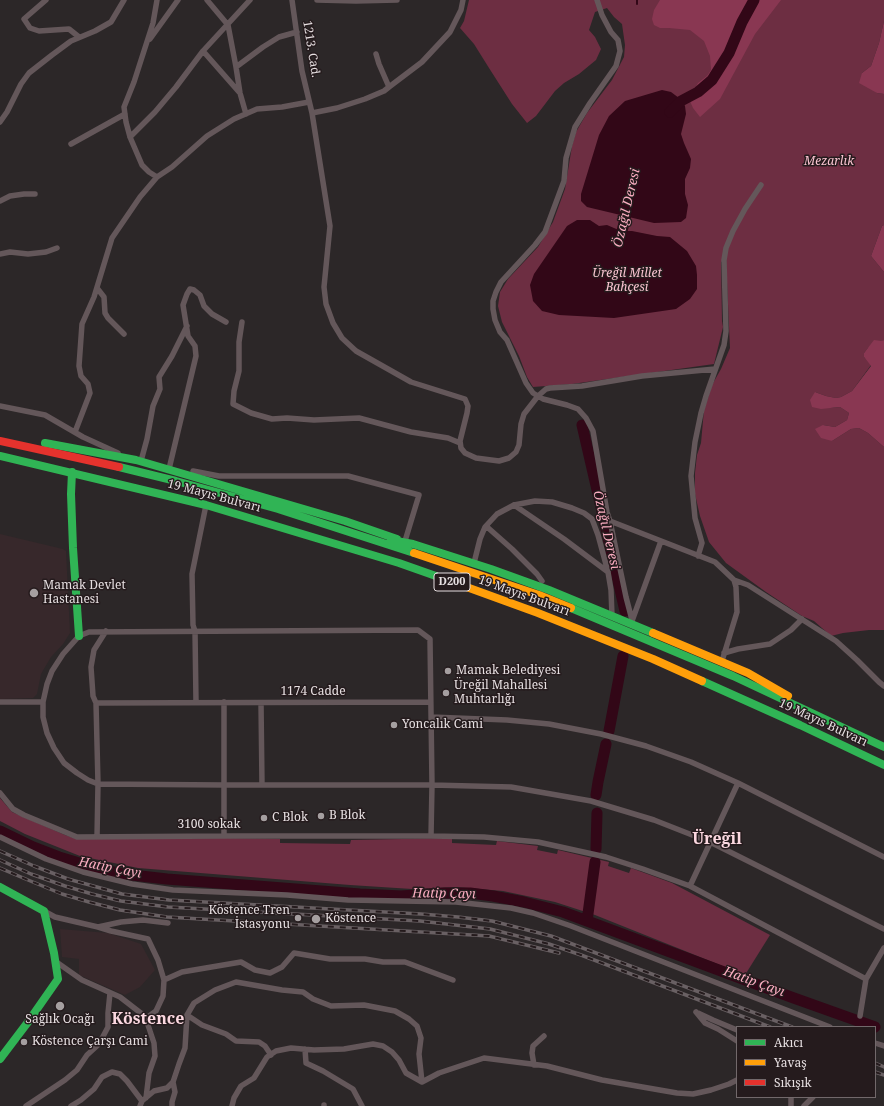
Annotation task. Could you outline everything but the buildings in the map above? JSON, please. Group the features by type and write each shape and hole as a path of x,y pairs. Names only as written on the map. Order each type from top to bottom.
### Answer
{"main road":[{"path":"0,433 34,441 141,461 345,521 474,563 549,590 612,616 632,622 661,636 722,661 748,673 781,692 810,712"},
{"name":"19 Mayıs Bulvarı","path":"0,440 176,481 278,509 452,565 539,595 733,676 884,747"},
{"name":"19 Mayıs Bulvarı","path":"0,456 206,505 399,563 538,613 653,659 800,725 884,765"},
{"path":"0,459 11,459"},
{"path":"72,472 72,548 79,636"},
{"path":"348,532 409,543"},
{"path":"646,640 661,636"},
{"path":"0,888 44,911 58,979 0,1059"}],"street":[{"path":"46,0 24,19 30,28 38,31 69,29 79,37"},
{"path":"0,122 4,118 21,84 29,73 79,37 95,31 111,22 124,0"},
{"path":"157,0 153,23 134,82 124,107 130,137 142,165 157,177"},
{"path":"146,43 178,0"},
{"path":"207,0 228,25 240,93 246,114"},
{"path":"130,137 159,107 203,51 250,0"},
{"name":"1213. Cad.","path":"292,0 302,71 312,113 330,226 324,287 326,304 333,323 342,338 356,351 375,362 412,382 465,399 468,406 460,443"},
{"path":"317,0 397,0"},
{"path":"312,113 336,108 384,91 422,62 450,32 461,10 464,0"},
{"path":"597,0 602,15 611,32 618,40 620,51 616,66 575,127 566,158 564,181 545,232 501,282 496,292 494,301 495,320 500,332 507,340 526,383 533,394 543,399 578,409 586,418 593,431 607,512 632,622"},
{"path":"236,67 279,37 296,32"},
{"path":"203,51 240,93"},
{"path":"376,54 389,87"},
{"path":"75,432 90,393 88,384 81,376 79,366 82,324 97,288 112,238 140,197 157,177 172,167 207,136 234,119 257,110 309,102"},
{"path":"71,144 125,114"},
{"path":"698,556 702,543 695,518 691,476 695,442 701,413 724,344 726,330 724,260 726,248 742,215 761,185"},
{"path":"0,201 10,196 35,194"},
{"path":"0,254 10,252 28,254 46,252 57,248"},
{"path":"97,288 104,297 105,313 124,334"},
{"path":"169,469 196,356 195,346 188,336 183,305 186,294 190,289 194,290 200,295 204,306 212,314 226,322"},
{"path":"242,322 239,371 234,391 233,404 251,413 272,419 287,418 314,420 360,418 411,432 448,438 460,443 461,448 465,453 476,458 499,461 510,458 516,452 519,445 521,424 524,414 538,396 546,389 582,386 642,376 715,369"},
{"path":"141,461 153,406 160,390 158,377 172,356 187,326"},
{"path":"0,406 45,415 83,437 132,459"},
{"path":"193,471 218,476 348,476 419,495 409,543"},
{"path":"474,563 480,539 486,526 497,514 514,505 535,501 552,502 584,513 592,519 598,535 608,572 611,590 612,616"},
{"path":"196,702 195,631 193,625 192,574 206,505"},
{"path":"514,505 564,539 608,572"},
{"path":"610,521 715,562 734,580 748,584 836,641 884,686"},
{"path":"486,526 512,549 542,581"},
{"path":"632,622 661,541"},
{"path":"722,661 737,612 736,587 734,580"},
{"path":"724,653 738,649 770,644 791,630 802,619"},
{"path":"431,836 432,785 430,639 418,630 89,632 79,636 63,654 52,671 43,702 43,717 47,733 54,748 64,763 88,780 98,784 432,785 511,787 591,802 654,820 710,842 884,929"},
{"path":"97,836 98,784 96,703 93,696 91,667 94,650 106,631"},
{"path":"0,702 43,702"},
{"path":"224,702 224,836"},
{"name":"1174 Cadde","path":"96,703 430,702"},
{"path":"261,703 262,785"},
{"path":"431,717 507,720 549,724 601,734 646,746 691,762 738,783 884,857"},
{"path":"690,886 738,783"},
{"name":"3100 sokak","path":"0,793 13,809 77,837 484,837 538,842 606,856 690,886 866,979"},
{"path":"0,837 46,860 83,872 139,885 173,890 287,895 348,900 456,902 511,908 533,913 571,926 827,1026"},
{"path":"44,911 55,917 148,939 158,960 164,980 163,996 156,1011 145,1019"},
{"path":"98,927 121,922 143,920 168,923"},
{"path":"860,1016 866,979 884,948"},
{"path":"164,980 182,972 242,962 255,970 270,973 282,967 294,953 330,959 365,959 383,962 405,962 453,980"},
{"path":"55,961 82,980 120,997 142,1014 148,1025 154,1043 155,1056 149,1073 143,1102"},
{"path":"143,1102 154,1091 167,1088 173,1082 185,1048 187,1015 194,1003 215,990 236,982 303,992 313,999 331,1006 364,1005 396,1012 417,1026 421,1038 419,1054 422,1082"},
{"path":"26,1106 65,1080 77,1070 87,1055 99,1044 108,1027 110,992"},
{"path":"736,1030 696,1012 705,1023 736,1040"},
{"path":"187,1015 202,1025 226,1034 236,1042 259,1042 265,1046 271,1055"},
{"path":"534,1064 532,1053 533,1046 544,1036"},
{"path":"232,1106 234,1098 241,1086 254,1078 267,1058 276,1051 291,1048 314,1050 344,1049 373,1044 383,1046 392,1052 399,1060 406,1073 422,1082"},
{"path":"305,1049 306,1063 323,1071 353,1089 362,1106"},
{"path":"422,1082 439,1073 484,1058 551,1067 602,1080 677,1093 693,1094 710,1090 736,1080"},
{"path":"71,1106 94,1089 102,1077 112,1072 120,1074 143,1102"},
{"path":"172,1106 175,1092 173,1082"},
{"path":"804,1106 812,1098"}],"shaded area":[{"path":"660,0 781,0 755,34 720,99 700,117 690,101 698,83 707,76 711,70 710,56 704,41 690,30 660,28 654,25 652,19 654,10"},
{"path":"884,21 884,94 877,93 859,83 862,73 871,66 879,43"},
{"path":"884,225 884,272 871,256 882,226"},
{"path":"874,340 884,340 884,447 868,433 859,428 851,429 832,441 821,438 815,429 823,425 835,427 847,420 849,413 840,407 821,409 812,407 810,400 815,392 836,398 852,391 871,366 864,357 864,353"},
{"name":"Mamak Devlet Hastanesi","path":"0,534 66,551 70,633 63,644 51,657 41,674 37,694 33,698 0,699"},
{"path":"60,929 108,933 141,944 155,970 140,987 125,995 79,975 79,959 62,957"}],"green space":[{"path":"469,0 884,0 884,21 879,43 871,66 862,73 877,93 884,94 884,225 882,226 871,256 884,272 884,340 868,348 864,353 864,357 871,365 852,391 836,398 815,392 831,408 840,407 849,413 847,420 835,427 823,425 832,441 851,429 859,428 868,433 884,447 884,630 869,630 831,636 814,621 802,616 726,563 709,542 700,516 695,494 695,473 697,455 701,443 704,410 712,385 730,348 726,260 721,262 723,327 714,364 572,384 533,387 502,322 498,306 500,292 508,279 538,247 553,222 565,189 572,146 576,132 587,113 612,80 624,57 625,45 622,24 607,8 595,12 589,30 595,37 601,49 596,60 555,91 536,116 527,123 512,104 474,44 460,28 464,21"},
{"path":"0,798 12,812 77,839 280,839 280,843 350,844 351,840 452,838 452,843 496,845 497,841 538,846 537,850 557,854 558,850 609,862 608,866 629,873 631,868 672,883 770,935 745,975 595,915 555,902 503,891 457,887 412,889 138,868 80,856 25,834 0,821"}],"water":[{"path":"662,90 671,92 679,98 685,106 686,114 681,134 691,159 690,168 685,179 685,194 688,205 686,218 681,222 654,223 587,207 581,201 581,194 599,135 609,116 625,101"},
{"path":"577,220 590,220 599,226 607,225 621,231 632,231 670,237 687,251 696,266 697,289 690,299 676,309 614,318 559,315 542,311 533,301 530,285 534,274 567,226"}],"waterway":[{"name":"Özağıl Deresi","path":"670,112 681,101 698,92 712,80 729,53 742,22 754,0"},
{"name":"Özağıl Deresi","path":"619,244 629,202"},
{"name":"Özağıl Deresi","path":"582,425 625,611"},
{"name":"Özağıl Deresi","path":"609,731 623,656"},
{"name":"Özağıl Deresi","path":"596,795 606,744"},
{"name":"Özağıl Deresi","path":"596,849 597,813"},
{"name":"Hatip Çayı","path":"0,831 33,847 59,857 123,874 167,879 360,894 401,896 470,893 524,902 563,912 872,1026"},
{"name":"Özağıl Deresi","path":"587,921 595,862"}],"railway":[{"path":"0,851 68,879 122,894 169,900 421,914 492,921 551,936 789,1026"},
{"path":"0,860 31,874 65,886 121,901 168,907 420,921 490,929 549,944 581,955 767,1026"},
{"path":"0,868 62,894 120,910 167,917 489,936 559,953"},
{"path":"876,1063 884,1067"},
{"path":"876,1072 884,1075"}],"traffic: fast":[{"path":"45,443 136,460 345,521 397,539"},
{"path":"0,456 206,505 399,563 450,581"},
{"path":"119,467 278,509 414,553"},
{"path":"72,472 71,494 73,548 79,636"},
{"path":"391,540 413,544 491,569 549,590 653,633"},
{"path":"571,608 733,676 884,747"},
{"path":"702,681 884,765"},
{"path":"0,887 44,911 54,953 58,979 0,1059"}],"traffic: slow":[{"path":"414,553 539,595 571,608"},
{"path":"450,581 538,613 653,659 702,681"},
{"path":"653,633 748,673 788,696"}],"traffic: jam":[{"path":"0,441 119,467"}],"place":[{"name":"Mamak Devlet Hastanesi","path":"34,593"},
{"name":"Mamak Belediyesi","path":"448,671"},
{"name":"Üreğil Mahallesi Muhtarlığı","path":"446,693"},
{"name":"Yoncalık Cami","path":"394,725"},
{"name":"B Blok","path":"321,816"},
{"name":"C Blok","path":"264,818"},
{"name":"Köstence Tren İstasyonu","path":"298,918"},
{"name":"Köstence","path":"316,919"},
{"name":"Sağlık Ocağı","path":"60,1006"},
{"name":"Köstence Çarşı Cami","path":"24,1042"}],"district":[{"name":"Üreğil","path":"717,839"},
{"name":"Köstence","path":"148,1019"}],"park label":[{"name":"Mezarlık","path":"829,162"},
{"name":"Üreğil Millet Bahçesi","path":"627,281"}]}
